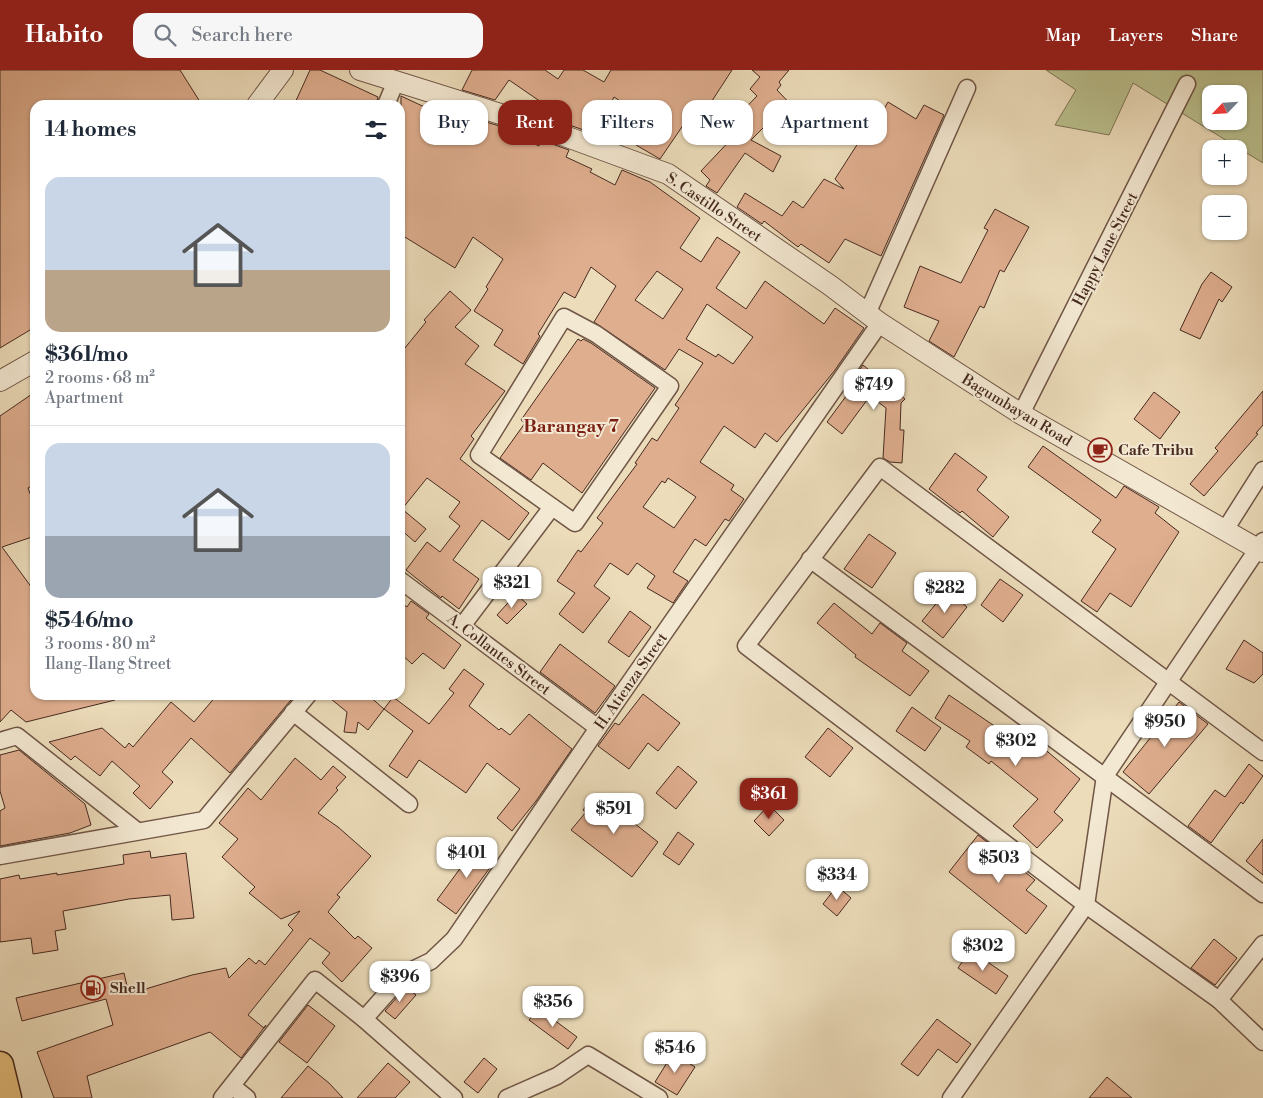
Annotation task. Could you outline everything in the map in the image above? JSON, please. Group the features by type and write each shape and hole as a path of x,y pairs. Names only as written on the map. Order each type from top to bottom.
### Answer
{"main road":[{"path":"0,1065 8,1098"}],"street":[{"path":"261,100 283,70"},
{"name":"S. Castillo Street","path":"360,70 532,124 668,174 831,286"},
{"path":"388,100 396,82"},
{"name":"Happy Lane Street","path":"1021,414 1187,84"},
{"name":"H. Atienza Street","path":"364,1019 404,974 431,961 454,939 873,319 967,88"},
{"name":"Bagumbayan Road","path":"831,286 873,319 1021,414 1225,530 1261,547"},
{"path":"564,317 596,334 670,386 575,523 552,507 479,455 564,317"},
{"path":"0,381 30,365"},
{"path":"1263,752 880,467 746,646 1086,905 1220,1000 1263,1042"},
{"path":"1225,530 1263,470"},
{"path":"462,626 552,507"},
{"path":"951,1098 1086,905 1105,776 1261,547"},
{"path":"810,559 1263,894"},
{"name":"A. Collantes Street","path":"405,584 598,728"},
{"path":"0,856 204,820 304,700"},
{"path":"294,712 409,804"},
{"path":"0,740 17,736 137,832"},
{"path":"1220,1000 1263,944"},
{"path":"247,1098 227,1092 315,980 364,1019 454,1098"},
{"path":"507,1098 557,1076 588,1055 659,1098"}],"green space":[{"path":"1046,70 1263,70 1263,163 1247,153 1247,140 1226,140 1209,130 1248,130 1248,85 1202,85 1202,125 1133,83 1109,135 1055,125 1076,90"}],"building":[{"path":"0,70 180,70 199,100 30,100 30,330 0,348"},
{"path":"310,70 320,70 378,97 377,100 296,100"},
{"path":"472,70 545,70 558,79 564,70 583,70 604,82 611,70 732,70 713,100 682,100 682,127 672,141 672,100 619,100 614,97 612,100 582,100 582,129 572,126 572,100 538,100 509,80 495,100 462,90"},
{"path":"752,70 789,70 779,82 781,85 777,90 787,100 763,100 763,128 753,138 753,100 757,96 750,89 760,77"},
{"path":"401,96 420,105 420,145 488,145 488,123 498,126 498,145 555,145 569,150 566,157 592,169 590,172 615,185 622,170 650,182 700,218 680,248 701,262 717,237 740,252 716,288 746,309 765,281 824,324 835,308 864,328 835,370 777,442 765,433 755,448 724,426 700,462 734,485 731,490 744,499 729,521 725,519 706,546 695,539 673,572 688,581 673,603 647,588 655,576 637,563 628,575 610,563 594,586 610,598 583,633 559,614 575,593 557,581 578,550 581,552 603,523 597,518 637,464 635,463 652,438 657,441 679,408 675,405 703,363 679,349 665,370 594,322 616,286 591,267 575,298 564,292 538,334 540,336 523,364 494,345 503,330 474,311 488,289 486,287 503,259 473,237 455,268 405,237 405,100 401,100","holes":["657,271 683,289 663,319 635,300","707,304 753,337 733,364 718,354 716,357 686,339","668,478 696,497 674,528 643,507 662,481 665,483"]},
{"path":"888,102 916,119 924,105 944,115 881,256 845,239 829,263 801,244 798,247 764,221 762,224 737,207 745,193 782,216 793,201 803,208 824,179 844,189 835,179 857,145 887,145"},
{"path":"753,141 781,156 773,172 745,153 717,193 706,186 710,180 701,171 726,145 753,145"},
{"path":"636,145 670,145 660,159"},
{"path":"995,209 1029,227 1004,272 1000,270 984,308 980,306 954,357 929,341 939,321 904,307 920,266 961,283 988,230 984,228"},
{"path":"1211,272 1232,287 1222,302 1219,299 1200,339 1180,330 1202,284"},
{"path":"450,291 471,310 455,327 479,346 465,364 505,391 471,436 474,439 460,459 529,513 509,540 482,520 453,560 479,579 459,609 442,596 441,598 406,570 427,542 440,552 460,526 449,517 460,502 427,478 405,505 405,348 426,322 424,320"},
{"path":"578,339 591,343 655,388 582,493 543,463 531,480 500,458 525,423 521,420"},
{"path":"863,365 905,399 901,403 900,430 904,430 902,463 890,462 883,458 886,408 870,396 842,434 827,422 855,384 851,382"},
{"path":"1263,391 1263,425 1256,433 1258,434 1204,496 1190,484 1218,451 1215,448"},
{"path":"1154,392 1180,412 1160,439 1134,419"},
{"path":"30,395 30,487 28,488 30,493 30,538 2,547 30,585 30,700 115,700 26,722 11,710 0,722 0,416"},
{"path":"1043,446 1116,498 1124,486 1159,507 1155,513 1179,532 1131,607 1110,593 1097,612 1081,601 1116,549 1092,532 1101,520 1028,467"},
{"path":"955,453 987,477 977,490 1009,517 993,537 962,511 960,513 929,489"},
{"path":"405,512 426,529 415,542 405,533"},
{"path":"869,534 896,553 872,588 844,569"},
{"path":"1000,579 1023,595 1003,622 981,605"},
{"path":"947,590 967,607 943,638 922,621"},
{"path":"516,594 527,604 507,624 497,615"},
{"path":"411,601 429,614 426,618 461,645 444,669 423,653 412,664 405,658 405,606 407,607"},
{"path":"834,603 872,634 880,623 907,643 902,651 929,671 910,696 855,657 856,655 817,623"},
{"path":"630,611 651,627 629,657 608,642"},
{"path":"1244,640 1263,653 1263,674 1254,683 1226,669"},
{"path":"560,644 615,686 595,713 540,672"},
{"path":"464,669 484,684 469,706 499,730 501,728 510,735 529,714 572,749 536,801 512,831 497,818 520,789 487,763 466,793 419,760 407,778 389,766 413,731 384,709 391,700 397,700 429,724 454,693 449,689"},
{"path":"643,694 680,723 658,751 648,743 629,769 598,746 615,723 619,725"},
{"path":"949,695 1015,740 1023,731 1080,779 1054,812 1063,820 1037,848 1013,826 1038,799 991,761 989,764 966,747 970,741 935,718"},
{"path":"213,700 291,700 230,773 191,738 162,772 173,782 150,809 133,793 140,786 112,761 100,776 75,756 71,760 49,742 102,728 125,748 129,743 133,747 171,702 194,722"},
{"path":"332,700 374,700 384,709 368,730 358,722 356,733 344,732 347,712"},
{"path":"1179,702 1208,724 1149,794 1123,772"},
{"path":"912,707 941,728 925,751 896,731"},
{"path":"828,728 853,748 830,777 805,757"},
{"path":"19,750 85,804 91,825 70,833 0,846 0,811 5,808 0,791 0,755"},
{"path":"295,758 321,780 333,766 346,777 336,788 338,790 318,813 338,827 371,856 337,895 340,897 328,912 355,939 358,936 372,948 342,982 322,963 330,953 310,938 248,1015 264,1028 241,1058 210,1032 87,1076 92,1098 54,1098 37,1052 113,1025 106,999 22,1021 16,998 124,973 129,994 192,975 226,968 229,978 249,958 256,964 259,960 265,965 293,930 288,925 300,911 281,919 249,893 255,887 222,857 238,839 219,823 248,788 261,800"},
{"path":"1249,764 1263,776 1211,843 1188,826 1215,790 1225,797"},
{"path":"678,766 697,782 676,809 656,793"},
{"path":"596,793 658,842 632,877 571,830 586,812 583,810"},
{"path":"769,805 784,820 769,836 754,821"},
{"path":"678,832 694,844 679,865 663,854"},
{"path":"978,835 1035,880 1026,890 1047,906 1026,934 949,872"},
{"path":"1263,839 1263,875 1246,861"},
{"path":"478,844 497,858 456,914 437,900"},
{"path":"150,851 151,858 186,853 194,918 172,920 170,895 129,899 63,911 66,929 55,931 58,950 33,954 31,938 0,942 0,879 19,875 20,879 57,873 57,875 124,864 123,855"},
{"path":"837,886 851,898 837,916 823,904"},
{"path":"1214,939 1237,958 1215,985 1191,968"},
{"path":"970,950 1008,976 996,994 958,968"},
{"path":"406,987 416,995 395,1019 385,1011"},
{"path":"308,1005 335,1026 307,1063 279,1042"},
{"path":"538,1008 577,1037 568,1049 529,1020"},
{"path":"937,1019 971,1044 957,1063 938,1049 918,1076 901,1064"},
{"path":"673,1053 695,1067 677,1095 655,1082"},
{"path":"484,1058 497,1069 478,1093 464,1082"},
{"path":"388,1063 410,1082 395,1098 357,1098"},
{"path":"308,1066 329,1083 343,1098 281,1098"},
{"path":"1107,1077 1132,1098 1089,1098"}],"place":[{"name":"Cafe Tribu","path":"1100,450"},
{"name":"Shell","path":"93,988"}],"district":[{"name":"Barangay 7","path":"571,426"}]}
